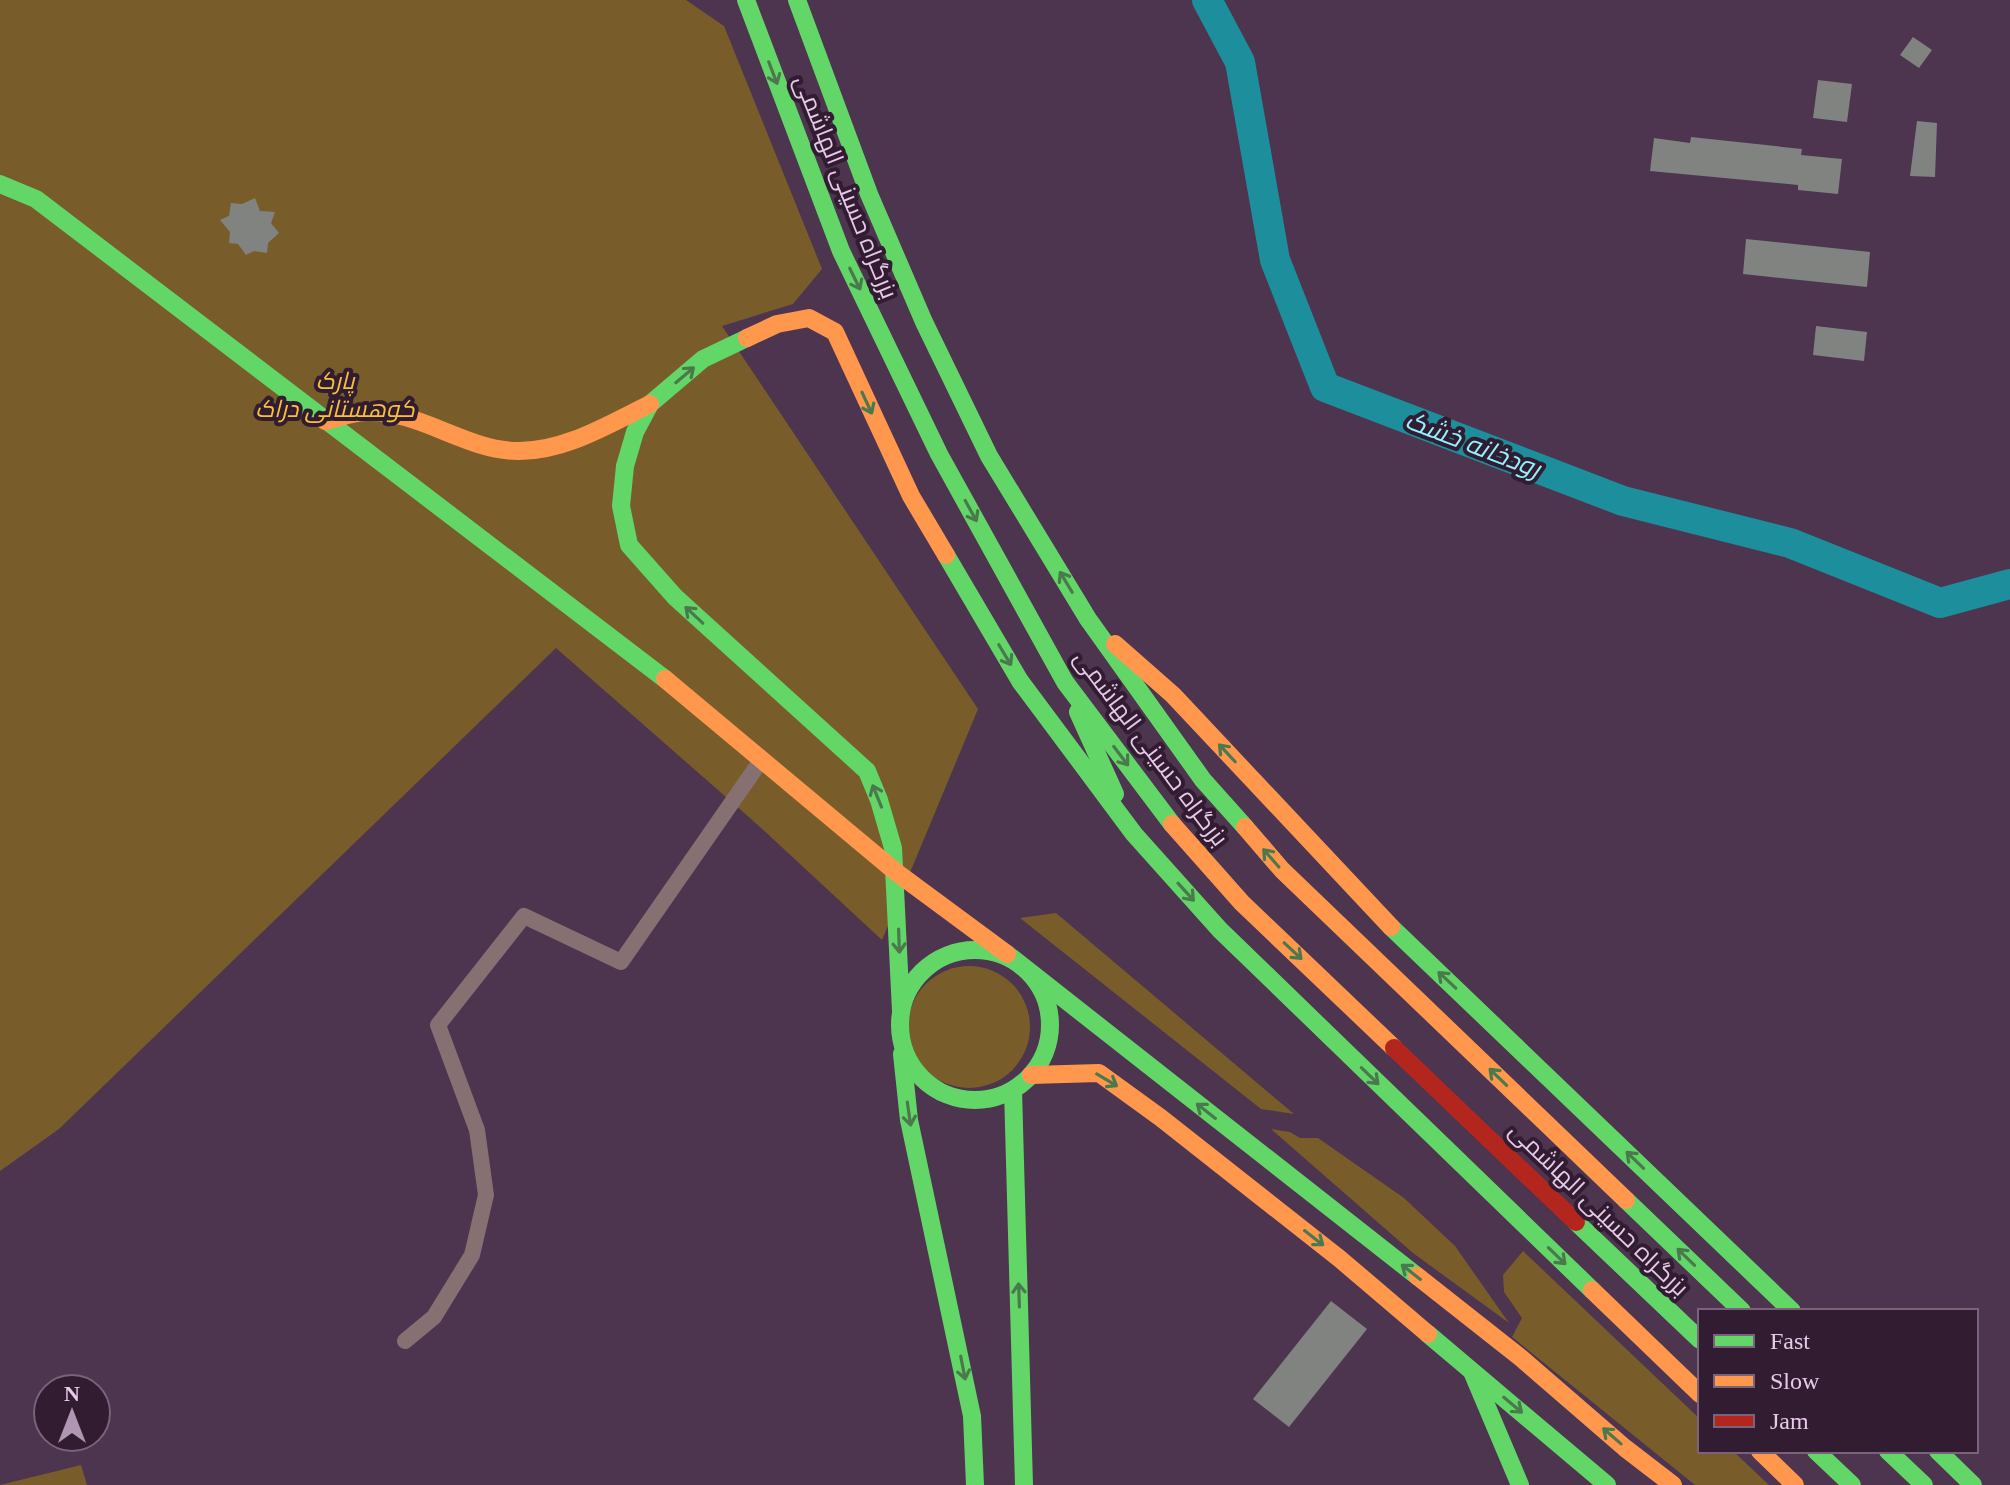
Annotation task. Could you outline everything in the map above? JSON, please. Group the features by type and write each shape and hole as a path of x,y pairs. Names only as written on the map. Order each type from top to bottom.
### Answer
{"main road":[{"name":"بزرگراه حسینی الهاشمی","path":"746,0 841,251 939,454 1065,682 1167,818 1242,903 1698,1338"},
{"name":"بزرگراه حسینی الهاشمی","path":"797,0 869,194 924,322 989,456 1088,619 1203,780 1282,870 1740,1309"},
{"path":"0,184 36,199 694,701 896,872 1023,966 1521,1358 1673,1485"},
{"path":"325,421 371,411 402,417 480,446 518,451 557,445 650,404 703,359 777,324 809,318 835,332 911,496 1020,681 1134,834 1220,930 1698,1392"},
{"path":"650,404 635,432 625,466 621,506 629,545 675,597 737,656 867,771 886,821 896,872 900,1037 909,1120 972,1416 975,1485"},
{"path":"1088,619 1173,695 1395,931 1790,1309"},
{"path":"1065,682 1134,834"},
{"path":"900,1037 909,1061 924,1079 944,1093 967,1099 990,1098 1013,1090 1031,1075 1044,1055 1050,1032 1049,1008 1040,986 1023,966 1000,954 972,949 949,954 927,967 910,987 901,1011"},
{"path":"1031,1075 1099,1073 1340,1259 1607,1485"},
{"path":"1013,1090 1024,1485"},
{"path":"1161,1118 1182,1092"},
{"path":"1471,1369 1520,1485"},
{"path":"1762,1453 1795,1485"},
{"path":"1818,1453 1852,1485"},
{"path":"1890,1453 1924,1485"},
{"path":"1940,1453 1973,1485"}],"street":[{"path":"405,1341 434,1317 472,1255 486,1195 477,1130 438,1025 524,916 621,962 762,759"}],"green space":[{"name":"پارک کوهستانی دراک","path":"0,0 686,0 724,26 822,269 793,304 722,326 978,709 882,940 759,826 556,648 59,1129 0,1171"},
{"path":"1056,913 1294,1114 1261,1109 1020,918"},
{"path":"969,966 992,971 1012,984 1025,1004 1030,1027 1025,1050 1012,1070 992,1083 969,1088 946,1083 926,1070 913,1050 908,1027 913,1004 926,984 946,971"},
{"path":"1271,1129 1290,1132 1300,1138 1318,1138 1404,1198 1455,1246 1509,1323 1413,1253"},
{"path":"1523,1251 1698,1417 1698,1453 1735,1453 1769,1485 1695,1485 1512,1337 1522,1318 1504,1292 1503,1275"},
{"path":"81,1465 87,1485 0,1485"}],"building":[{"path":"1913,37 1932,50 1919,68 1900,55"},
{"path":"1818,80 1852,84 1847,122 1813,118"},
{"path":"1917,121 1937,123 1935,177 1910,176"},
{"path":"1691,137 1802,149 1801,155 1842,159 1838,194 1798,190 1798,185 1650,171 1654,138 1690,143"},
{"path":"255,198 260,211 275,212 271,223 279,233 268,243 267,253 254,251 246,255 238,244 229,243 230,232 220,220 229,216 231,203 242,204"},
{"path":"1746,239 1870,252 1867,287 1743,274"},
{"path":"1816,326 1867,332 1864,361 1813,355"},
{"path":"1331,1301 1367,1329 1289,1427 1253,1399"}],"waterway":[{"name":"رودخانه خشک","path":"1207,0 1240,62 1275,260 1325,387 1623,501 1790,543 1940,603 2010,584"}],"traffic: fast":[{"path":"746,0 841,251 939,454 1065,682 1172,824"},
{"path":"797,0 869,194 924,322 989,456 1088,619 1203,780 1245,827"},
{"path":"0,184 36,199 665,679"},
{"path":"747,338 703,359 650,404 635,432 625,466 621,506 629,545 675,597 867,771 893,848 901,1011"},
{"path":"946,555 1020,681 1134,834 1220,930 1592,1290"},
{"path":"1078,712 1115,794"},
{"path":"1391,927 1790,1309"},
{"path":"975,950 1004,956 1028,972 1044,996 1050,1025 1044,1054 1028,1078 1004,1094 975,1100 946,1094 922,1078 906,1054 900,1025 906,996 922,972 946,956 975,950"},
{"path":"1007,954 1417,1276"},
{"path":"902,1054 909,1120 972,1416 975,1485"},
{"path":"1013,1090 1024,1485"},
{"path":"1626,1200 1740,1309"},
{"path":"1576,1222 1698,1338"},
{"path":"1428,1334 1607,1485"},
{"path":"1473,1374 1520,1485"},
{"path":"1818,1453 1852,1485"},
{"path":"1890,1453 1924,1485"},
{"path":"1940,1453 1973,1485"}],"traffic: slow":[{"path":"747,338 777,324 809,318 835,332 911,496 946,555"},
{"path":"325,421 362,412 386,413 424,423 479,444 517,451 569,442 650,404"},
{"path":"1115,644 1173,695 1391,927"},
{"path":"665,679 896,872 1007,954"},
{"path":"1172,824 1242,903 1394,1048"},
{"path":"1245,827 1282,870 1626,1200"},
{"path":"1031,1075 1099,1073 1340,1259 1428,1334"},
{"path":"1417,1276 1673,1485"},
{"path":"1592,1290 1698,1392"},
{"path":"1762,1453 1795,1485"}],"traffic: jam":[{"path":"1394,1048 1576,1222"}]}
